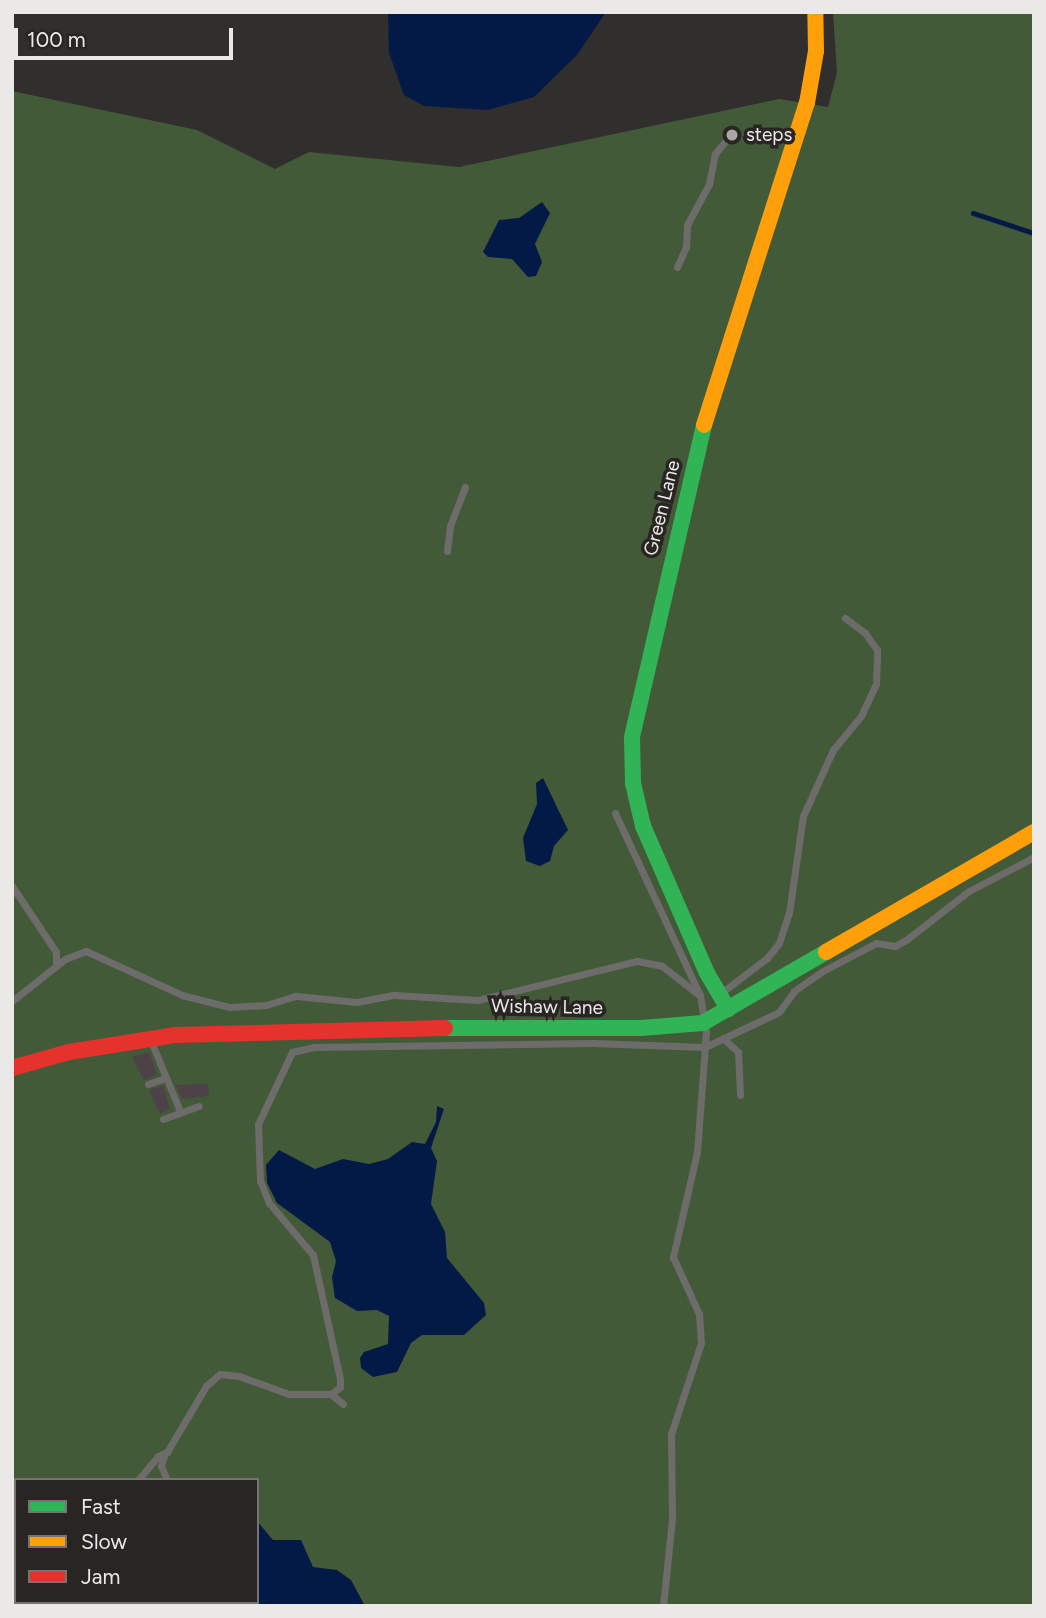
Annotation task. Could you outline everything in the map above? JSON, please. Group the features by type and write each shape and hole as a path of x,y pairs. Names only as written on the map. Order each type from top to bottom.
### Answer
{"street":[{"name":"Green Lane","path":"724,1001 643,826 633,783 632,738 704,424 807,103 816,51 815,12"},
{"name":"Wishaw Lane","path":"12,1068 69,1052 150,1039 308,1030 641,1028 703,1023 724,1001 1034,832"}],"lane":[{"path":"677,267 686,247 687,225 709,184 715,154 726,140"},
{"path":"447,551 450,526 465,487"},
{"path":"724,1001 779,943 789,913 803,816 833,750 861,716 876,684 877,650 865,633 845,618"},
{"path":"615,813 700,995 705,1047 696,1152 673,1257 699,1314 701,1343 671,1434 673,1509 663,1606"},
{"path":"331,1394 343,1404 313,1255 269,1203 260,1181 258,1124 292,1052 313,1047 592,1042 705,1047 779,1012 794,991 821,972 876,943 895,946 969,891 1034,857"},
{"path":"12,886 56,952 56,966"},
{"path":"12,1001 76,953 94,952 124,972 197,1000 229,1007 266,1005 296,996 357,1002 394,996 478,1000 637,961 662,966 700,995"},
{"path":"723,1038 738,1052 740,1095"},
{"path":"150,1039 180,1111"},
{"path":"148,1084 164,1078"},
{"path":"163,1119 199,1106"},
{"path":"141,1478 164,1456 206,1386 220,1374 239,1376 289,1394 331,1394 340,1387"},
{"path":"156,1466 165,1478"}],"green space":[{"path":"833,12 1034,12 1034,1606 12,1606 12,91 197,130 275,169 309,152 459,167 779,99 828,107 837,73"}],"water":[{"path":"388,12 606,12 577,55 534,97 487,110 424,106 404,95 389,53"},
{"path":"542,202 550,213 535,244 542,262 536,276 528,277 512,259 488,257 483,252 499,220 519,218"},
{"path":"543,778 568,830 554,846 550,861 540,866 526,861 523,838 537,804 536,783"},
{"path":"437,1106 444,1109 431,1148 437,1161 431,1204 445,1232 447,1258 484,1303 486,1315 464,1335 422,1335 411,1343 397,1372 373,1377 361,1368 360,1358 364,1352 388,1344 389,1316 377,1310 357,1311 335,1298 332,1277 336,1261 330,1242 277,1203 267,1183 266,1165 279,1150 315,1169 343,1159 369,1164 388,1159 412,1142 425,1144 436,1122"},
{"path":"259,1523 273,1540 301,1540 313,1567 337,1570 351,1580 365,1606 229,1606 259,1604"}],"building":[{"path":"149,1052 157,1074 144,1080 132,1057"},
{"path":"208,1084 209,1096 182,1099 176,1085"},
{"path":"163,1086 170,1109 160,1114 149,1090"}],"waterway":[{"path":"973,213 1034,233"}],"traffic: fast":[{"path":"704,425 632,738 633,783 643,826 707,973 728,1009"},
{"path":"445,1028 641,1028 703,1023 826,952"}],"traffic: slow":[{"path":"704,425 807,103 816,51 815,12"},
{"path":"826,952 1034,832"}],"traffic: jam":[{"path":"12,1068 69,1052 175,1035 445,1028"}],"place":[{"name":"steps","path":"732,135"}]}
